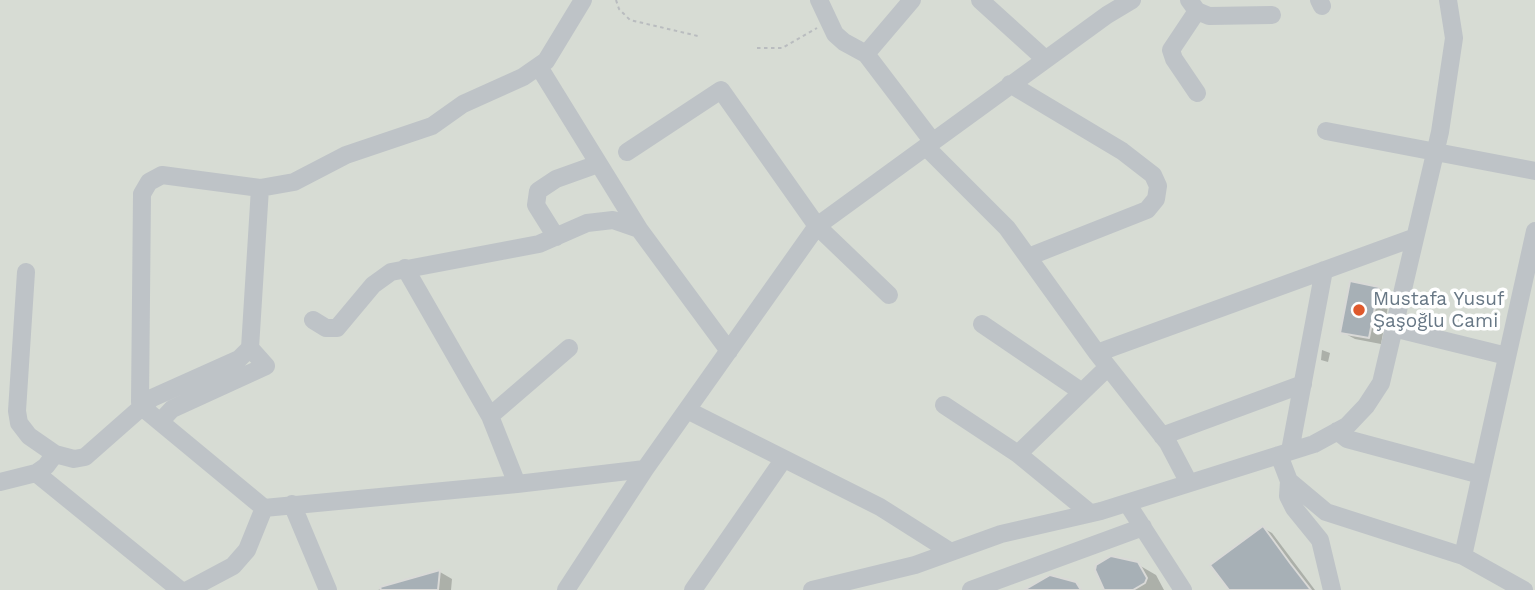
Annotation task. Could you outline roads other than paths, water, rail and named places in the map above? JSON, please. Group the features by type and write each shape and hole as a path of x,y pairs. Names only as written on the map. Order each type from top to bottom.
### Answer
{"street":[{"path":"583,0 558,45 539,66 523,77 463,104 432,126 346,155 294,182 261,188 162,175 145,187 142,194 139,394 142,407 264,508 645,469"},
{"path":"818,0 844,43 866,54 929,144 1007,228 1102,360 1162,436 1189,483"},
{"path":"866,54 912,0"},
{"path":"980,0 1045,59"},
{"path":"566,590 645,469 817,226 1010,84 1132,0"},
{"path":"813,590 915,565 1001,534 1127,503 1314,444 1337,431 1366,406 1381,383 1413,237 1435,153 1454,38 1448,0"},
{"path":"1197,93 1171,50 1193,6 1213,17 1272,15"},
{"path":"539,66 639,229 729,351"},
{"path":"1010,84 1122,152 1153,175 1158,186 1156,199 1147,211 1028,257"},
{"path":"627,152 722,90 817,226 890,295"},
{"path":"1326,131 1535,171"},
{"path":"556,237 536,205 538,191 556,180 598,164"},
{"path":"26,272 18,418 29,436 55,454 75,459 90,454 152,398 240,359 250,348 261,188"},
{"path":"313,320 326,328 337,328 373,285 391,272 405,268 539,244 600,220 626,223 639,229"},
{"path":"1463,556 1535,231"},
{"path":"1018,454 1082,392 1102,360 1413,237"},
{"path":"405,268 490,416 517,484"},
{"path":"1324,270 1303,384 1284,453 1289,481 1288,496 1294,508 1320,540 1332,590"},
{"path":"982,324 1082,392"},
{"path":"1393,328 1507,356"},
{"path":"160,422 172,410 266,366 250,348"},
{"path":"490,416 569,348"},
{"path":"1162,436 1303,384"},
{"path":"944,405 1018,454 1090,513"},
{"path":"687,410 880,507 951,552"},
{"path":"1337,431 1347,439 1481,475"},
{"path":"0,482 36,473 55,454"},
{"path":"693,590 783,460"},
{"path":"36,473 180,590"},
{"path":"1289,481 1326,512 1463,556 1524,590"},
{"path":"1127,503 1183,590"},
{"path":"292,504 328,590"},
{"path":"188,590 233,566 247,550 264,508"},
{"path":"971,590 1143,527"}],"place":[{"name":"Mustafa Yusuf Şaşoğlu Cami","path":"1359,310"}]}
